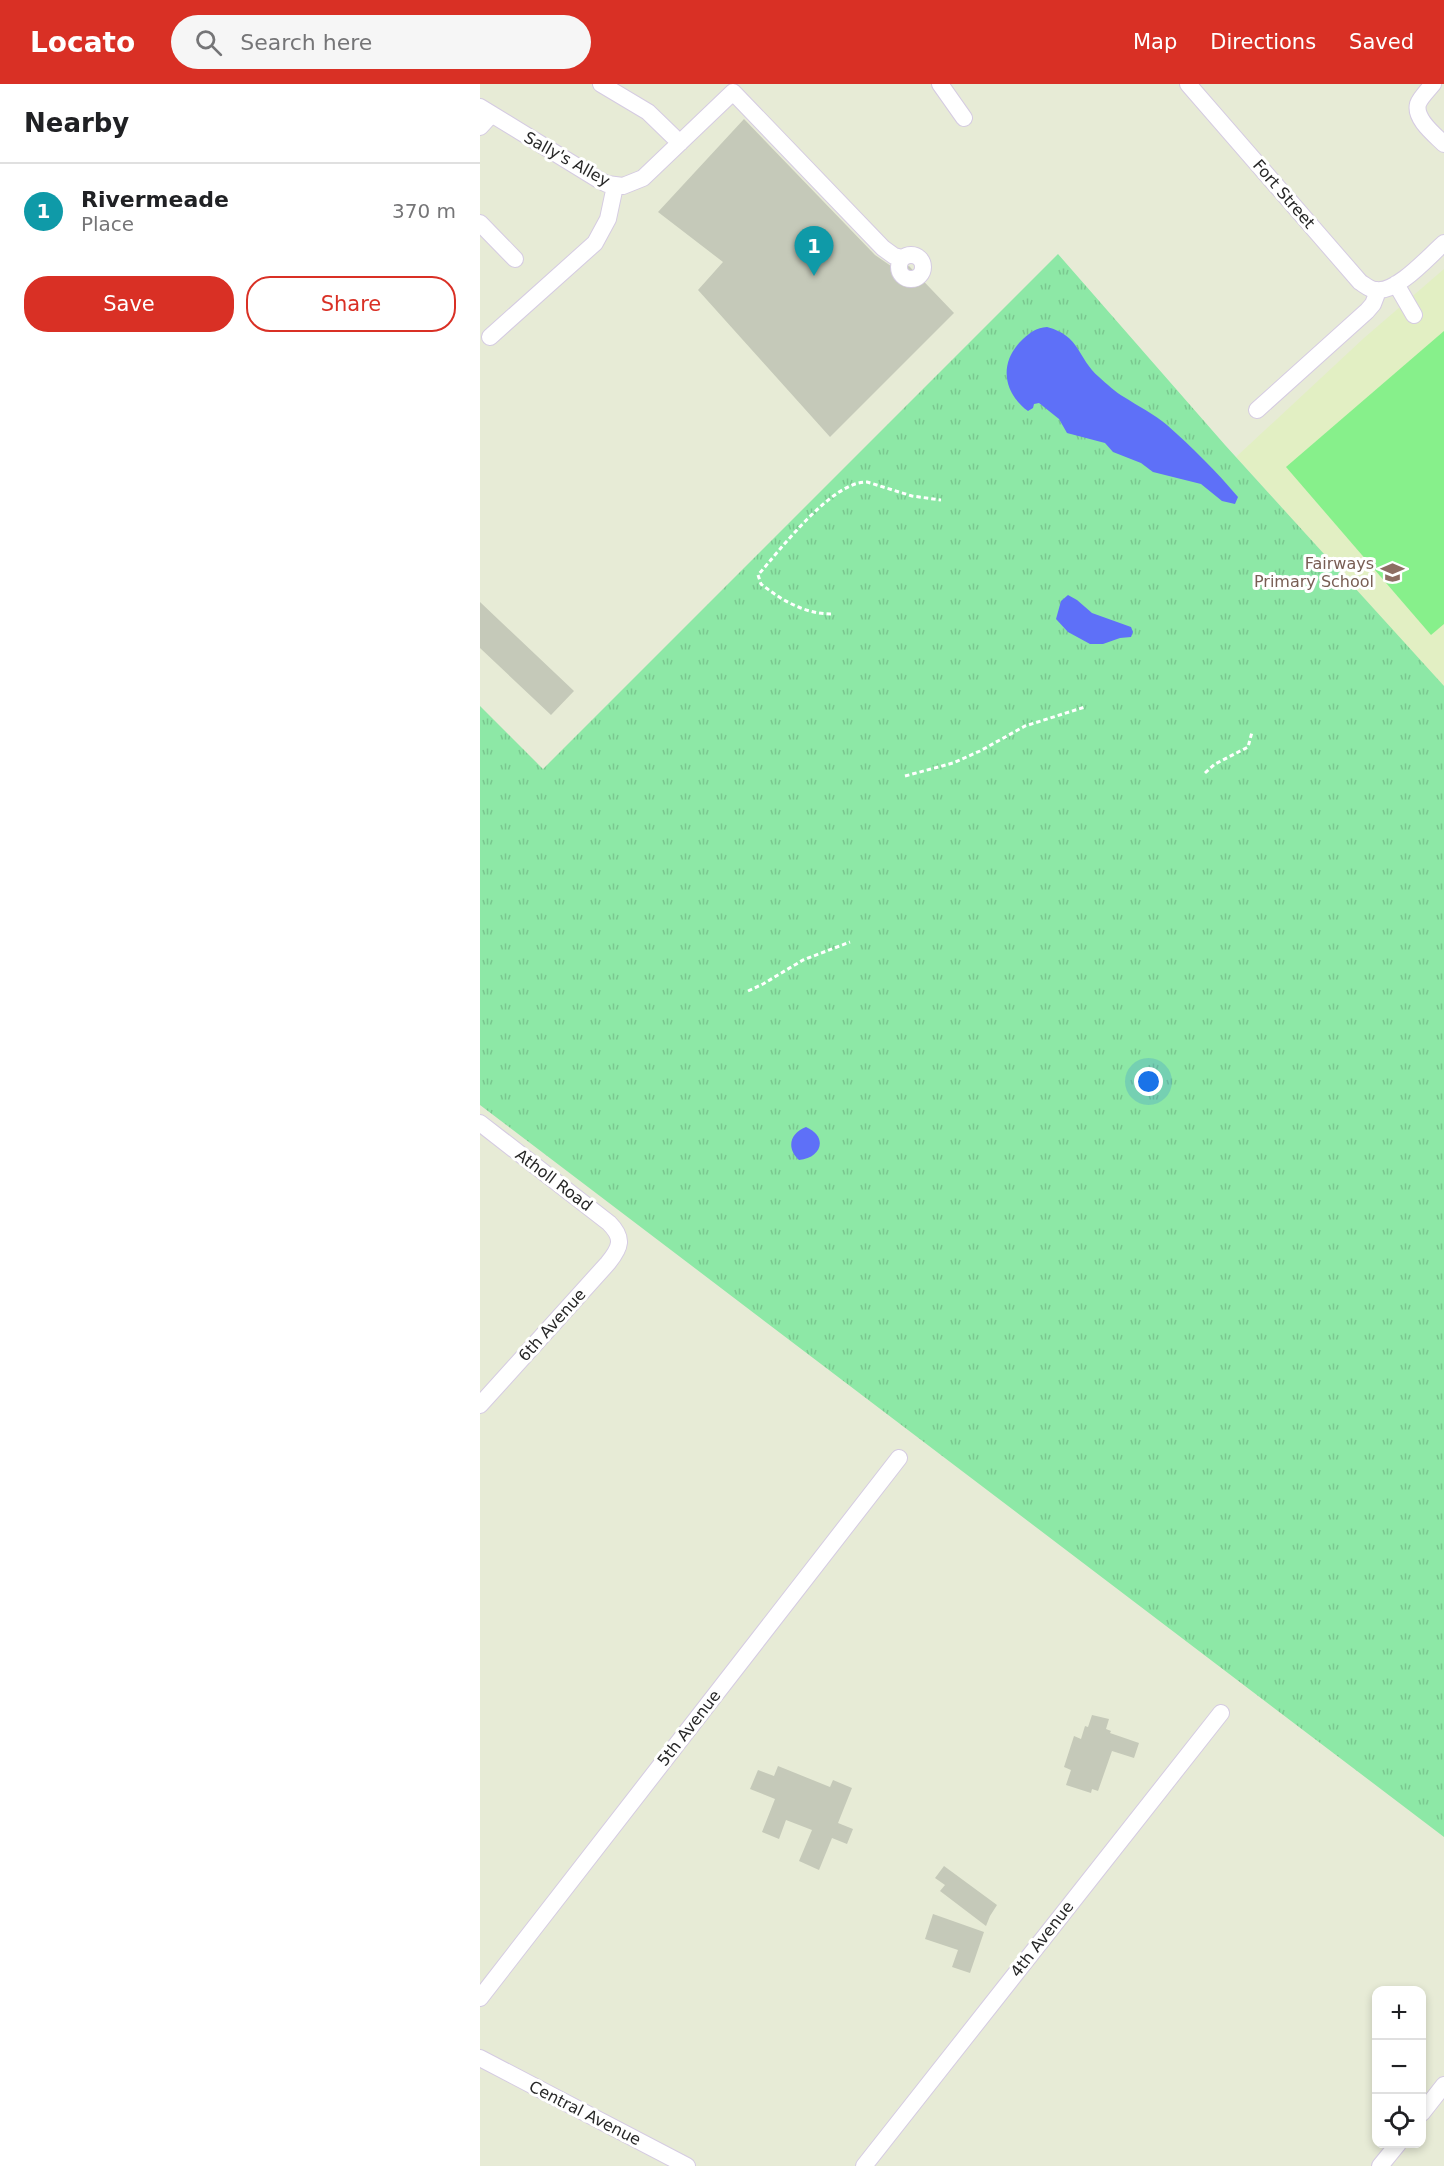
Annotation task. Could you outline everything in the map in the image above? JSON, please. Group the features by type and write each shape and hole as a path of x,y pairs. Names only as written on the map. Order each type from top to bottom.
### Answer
{"street":[{"path":"601,84 648,112 680,143"},
{"path":"940,84 964,118"},
{"name":"Fort Street","path":"1188,84 1360,282 1370,289 1387,288"},
{"path":"1432,84 1418,104 1418,113 1422,121 1444,144"},
{"name":"Sally's Alley","path":"484,117 593,177 615,186 634,183 643,178 733,92 883,248 894,256 902,258"},
{"path":"490,337 595,243 608,219 615,186"},
{"path":"480,223 515,259"},
{"path":"1257,410 1367,311 1387,288 1444,243"},
{"path":"1387,288 1414,315"},
{"name":"Atholl Road","path":"480,1123 609,1222 619,1234 620,1241"},
{"name":"6th Avenue","path":"480,1405 608,1263 620,1241"},
{"name":"5th Avenue","path":"480,1998 899,1458"},
{"name":"4th Avenue","path":"864,2166 1221,1713"},
{"name":"Central Avenue","path":"481,2059 687,2166"},
{"path":"1426,2108 1444,2085"},
{"path":"1380,2166 1395,2148"}],"path":[{"path":"831,614 814,612 786,601 761,584 758,575 817,510 833,496 859,482 867,482 923,498 941,500"},
{"path":"905,776 953,763 1025,726 1084,707"},
{"path":"1205,773 1215,764 1248,747 1252,732"},
{"path":"748,991 803,960 850,942"}],"shaded area":[{"name":"Fairways Primary School","path":"1444,269 1444,687 1236,457 1364,338"},
{"path":"1047,327 1058,331 1073,342 1092,370 1111,388 1162,421 1185,442 1238,497 1235,504 1222,501 1201,484 1153,472 1141,463 1113,452 1105,443 1067,433 1059,419 1039,403 1034,404 1033,408 1028,411 1019,403 1009,386 1007,376 1010,357 1015,348 1029,334"},
{"path":"1068,595 1092,613 1131,627 1133,632 1131,637 1103,644 1090,644 1068,632 1056,619 1061,601"},
{"path":"806,1127 818,1136 819,1146 813,1155 799,1160 792,1151 792,1141 796,1133"}],"green space":[{"path":"1058,254 1225,445 1444,686 1444,1837 480,1105 480,706 543,769"},
{"path":"1444,331 1444,624 1431,635 1286,467"}],"building":[{"path":"744,119 875,255 891,266 904,268 909,266 954,313 830,437 698,290 723,262 658,212"},
{"path":"480,602 574,691 551,715 480,648"},
{"path":"1092,1715 1109,1719 1106,1729 1111,1731 1110,1733 1139,1743 1134,1758 1112,1751 1098,1791 1092,1789 1091,1793 1066,1785 1071,1770 1064,1767 1074,1736 1081,1739"},
{"path":"778,1766 830,1787 833,1780 852,1788 838,1823 853,1829 847,1844 832,1838 819,1870 799,1861 812,1830 786,1820 779,1839 762,1832 775,1799 750,1789 758,1770 774,1776"},
{"path":"944,1866 997,1905 986,1926 940,1891 945,1885 935,1878"},
{"path":"933,1914 984,1932 970,1973 952,1967 958,1950 925,1939"}],"place":[{"name":"Rivermeade","path":"814,276"},
{"name":"Fairways Primary School","path":"1392,572"}]}
